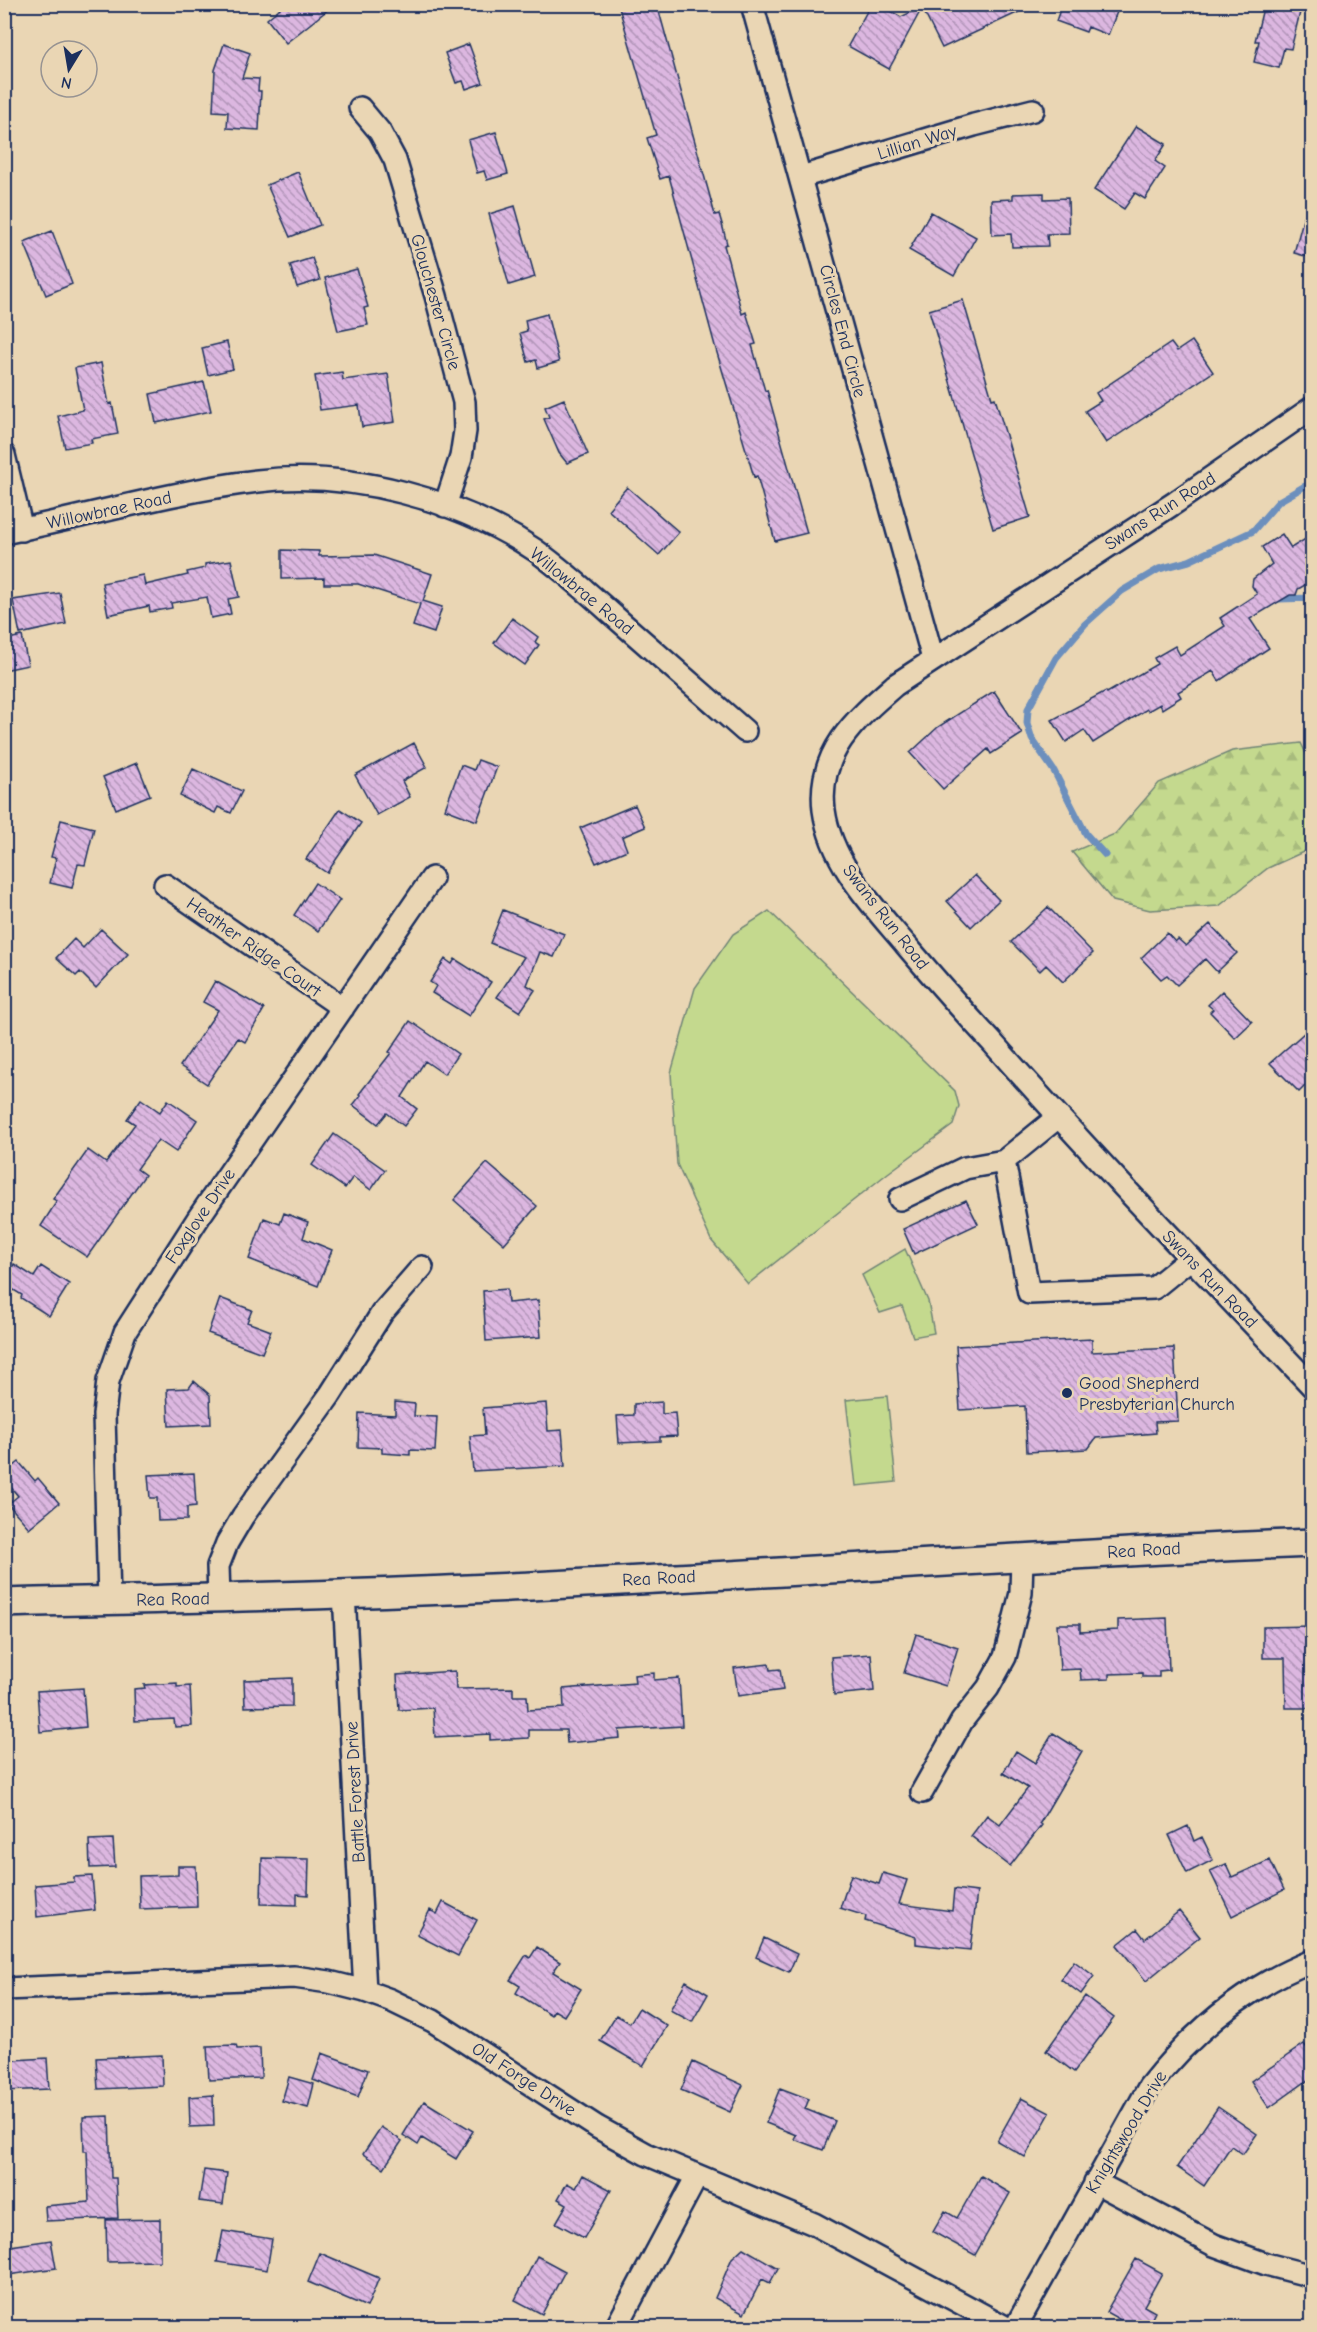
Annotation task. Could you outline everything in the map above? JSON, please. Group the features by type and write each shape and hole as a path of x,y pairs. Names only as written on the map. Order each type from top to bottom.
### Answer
{"main road":[{"name":"Rea Road","path":"4,1603 219,1598 502,1587 1022,1556 1312,1543"}],"street":[{"name":"Circles End Circle","path":"752,4 933,659"},
{"name":"Glouchester Circle","path":"360,108 380,132 395,160 436,296 464,402 465,431 461,457 446,506"},
{"name":"Lillian Way","path":"801,177 974,125 1033,110"},
{"name":"Swans Run Road","path":"1312,408 1176,502 895,685 855,720 840,740 828,765 824,795 827,823 844,865 867,898 941,987 1059,1117 1312,1386"},
{"path":"4,455 13,532"},
{"name":"Willowbrae Road","path":"13,532 195,492 282,480 359,484 408,494 446,506 493,527 543,557 572,578 745,731"},
{"name":"Foxglove Drive","path":"109,1600 104,1415 108,1381 118,1348 145,1298 432,878"},
{"name":"Heather Ridge Court","path":"165,885 343,1008"},
{"path":"900,1199 965,1168 1004,1161 1059,1117"},
{"path":"1004,1161 1029,1293 1154,1288 1191,1258"},
{"path":"219,1598 218,1566 227,1543 243,1516 330,1395 382,1313 422,1267"},
{"path":"922,1792 962,1721 988,1688 1005,1657 1021,1593 1022,1556"},
{"name":"Battle Forest Drive","path":"344,1593 365,1991"},
{"name":"Knightswood Drive","path":"1015,2328 1149,2087 1173,2056 1204,2026 1242,1997 1312,1960"},
{"name":"Old Forge Drive","path":"4,1989 294,1977 329,1982 365,1991 390,2000 433,2021 597,2127 646,2154 814,2224 1007,2328"},
{"path":"616,2328 697,2176"},
{"path":"1095,2182 1214,2245 1266,2264 1312,2276"}],"green space":[{"path":"1301,743 1312,766 1312,848 1268,868 1219,906 1150,910 1113,901 1072,852 1115,834 1159,783 1232,751"},
{"path":"769,911 955,1091 959,1106 953,1125 888,1173 748,1284 711,1240 677,1164 671,1073 695,988 733,934"},
{"path":"905,1249 928,1301 934,1333 913,1337 902,1306 880,1313 862,1275"},
{"path":"887,1396 896,1482 856,1486 846,1400"}],"building":[{"path":"285,4 335,4 286,43 267,19"},
{"path":"618,4 657,4 715,215 719,214 722,224 727,244 724,245 742,314 746,312 756,344 752,345 807,533 775,541 757,476 754,477 715,346 669,176 660,179 647,138 656,135"},
{"path":"871,4 879,4 901,17 922,7 921,4 1036,4 942,48 922,8 889,69 848,46"},
{"path":"1062,4 1120,4 1108,35 1088,27 1086,32 1056,21"},
{"path":"1264,4 1302,4 1291,49 1284,48 1279,68 1254,62 1259,41 1255,41"},
{"path":"224,44 250,53 242,78 259,79 258,91 261,91 259,130 227,128 228,112 213,111 215,70"},
{"path":"469,44 483,83 466,89 463,81 456,83 445,53"},
{"path":"1136,126 1166,144 1155,161 1165,168 1145,199 1135,193 1124,209 1094,190"},
{"path":"496,132 508,174 487,180 484,171 477,173 468,140"},
{"path":"298,172 320,225 290,237 267,185"},
{"path":"1044,193 1044,199 1068,198 1069,233 1047,234 1048,246 1012,247 1011,234 992,235 991,200 1013,199 1013,194"},
{"path":"1307,205 1312,206 1312,258 1294,253"},
{"path":"515,206 535,277 509,285 489,214"},
{"path":"931,212 976,237 954,276 909,250"},
{"path":"52,231 72,284 46,295 24,242"},
{"path":"312,258 320,280 297,287 290,265"},
{"path":"357,269 368,307 364,308 368,325 338,331 325,278"},
{"path":"963,300 1030,517 993,529 929,310"},
{"path":"547,314 559,362 538,368 536,360 528,362 520,333 527,331 525,320"},
{"path":"1192,341 1213,372 1106,443 1085,411 1101,401 1096,393 1171,343 1177,351"},
{"path":"227,342 233,369 208,375 202,348"},
{"path":"101,363 118,434 91,439 92,443 65,448 58,416 83,410 75,368"},
{"path":"342,372 343,380 388,374 395,422 362,427 359,405 320,410 315,376"},
{"path":"204,382 211,411 156,423 150,394"},
{"path":"564,399 588,454 567,463 559,453 544,419 549,417 545,407"},
{"path":"627,487 679,532 659,555 608,510"},
{"path":"1282,534 1291,548 1312,535 1312,581 1298,589 1296,595 1290,595 1250,619 1269,648 1219,681 1213,671 1178,692 1181,697 1162,709 1160,704 1148,711 1147,709 1093,743 1084,730 1066,742 1052,720 1106,691 1107,693 1157,664 1154,658 1175,646 1180,655 1225,626 1220,618 1257,594 1252,586 1253,579 1272,564 1262,547"},
{"path":"282,550 319,551 319,556 374,555 432,574 423,601 442,607 434,633 413,626 420,604 358,584 324,584 324,578 282,579"},
{"path":"231,560 239,597 228,599 231,614 211,618 207,597 171,603 172,608 150,612 149,606 108,615 102,583 143,575 145,585 188,575 187,572 205,568 205,564"},
{"path":"60,593 66,624 20,634 13,600"},
{"path":"512,618 538,637 535,642 539,645 525,665 494,643"},
{"path":"22,636 28,665 4,670 4,640"},
{"path":"994,691 1022,734 991,754 988,749 943,789 910,753 938,727"},
{"path":"414,743 427,767 402,781 410,797 377,815 355,775"},
{"path":"478,760 497,767 477,821 445,809 461,765 474,770"},
{"path":"137,763 150,795 116,809 103,777"},
{"path":"193,769 242,791 231,813 218,807 215,813 180,796"},
{"path":"635,805 645,827 622,837 627,850 596,863 580,828"},
{"path":"340,809 361,823 327,873 306,859"},
{"path":"61,820 94,828 85,865 78,864 72,888 50,883 56,858 51,857"},
{"path":"975,875 999,900 971,927 947,901"},
{"path":"315,883 340,900 318,931 294,915"},
{"path":"1048,907 1093,953 1063,982 1046,965 1040,971 1011,942"},
{"path":"503,910 564,934 554,957 540,952 527,985 535,990 520,1012 497,997 524,957 490,943"},
{"path":"1210,924 1237,953 1217,972 1205,959 1177,985 1167,975 1161,979 1141,958 1167,933 1175,942 1178,939 1186,946"},
{"path":"101,929 128,954 96,988 80,972 76,976 56,958 74,939 83,948"},
{"path":"445,959 452,964 455,959 491,982 469,1016 432,993 436,986 430,982"},
{"path":"215,981 264,1009 245,1042 238,1038 207,1084 180,1066 218,1010 203,1002"},
{"path":"1222,991 1252,1022 1235,1038 1210,1012 1213,1009 1208,1005"},
{"path":"410,1021 458,1054 444,1074 425,1061 402,1097 417,1109 404,1126 387,1113 378,1124 353,1105 391,1053 389,1052"},
{"path":"1312,1026 1312,1079 1299,1092 1270,1063"},
{"path":"141,1099 160,1112 168,1100 197,1120 176,1152 158,1140 137,1169 145,1175 87,1257 41,1226 57,1201 53,1199 88,1150 106,1163 135,1124 127,1119"},
{"path":"334,1134 385,1170 371,1190 353,1177 345,1188 312,1165"},
{"path":"487,1163 537,1206 504,1244 454,1200"},
{"path":"966,1200 978,1224 914,1254 903,1229"},
{"path":"284,1213 308,1222 303,1238 332,1250 318,1286 249,1259 264,1218 280,1224"},
{"path":"14,1264 34,1277 41,1266 69,1284 49,1316 4,1284"},
{"path":"507,1289 508,1303 538,1300 541,1337 486,1341 483,1291"},
{"path":"220,1298 252,1310 247,1322 271,1331 262,1353 208,1333"},
{"name":"Good Shepherd Presbyterian Church","path":"1092,1339 1092,1352 1174,1348 1178,1421 1155,1422 1156,1433 1096,1438 1088,1449 1027,1452 1025,1406 960,1410 956,1346"},
{"path":"194,1381 210,1395 211,1424 169,1426 167,1389 189,1388"},
{"path":"395,1402 415,1404 414,1416 437,1417 435,1451 410,1450 410,1455 382,1453 382,1448 358,1447 359,1413 395,1415"},
{"path":"662,1402 662,1414 675,1413 677,1436 660,1437 660,1441 619,1443 617,1416 634,1415 634,1404"},
{"path":"546,1403 548,1431 562,1430 565,1466 473,1471 470,1436 485,1435 483,1408"},
{"path":"19,1462 35,1481 38,1478 59,1503 29,1528 8,1504 18,1496 4,1479 4,1474"},
{"path":"194,1473 196,1506 187,1507 187,1520 158,1521 157,1498 150,1498 148,1475"},
{"path":"1167,1618 1169,1670 1159,1671 1159,1677 1142,1677 1142,1673 1109,1674 1109,1679 1081,1680 1080,1669 1060,1670 1057,1624 1080,1624 1080,1632 1118,1630 1118,1620"},
{"path":"1312,1626 1312,1708 1286,1708 1285,1658 1263,1658 1263,1627"},
{"path":"916,1634 958,1647 946,1686 904,1673"},
{"path":"871,1654 874,1691 834,1695 831,1657"},
{"path":"769,1664 770,1670 780,1669 783,1690 738,1696 734,1668"},
{"path":"455,1671 456,1689 513,1688 513,1696 527,1696 528,1710 564,1708 563,1689 635,1683 634,1675 654,1673 654,1680 679,1678 682,1726 619,1730 620,1738 567,1743 566,1730 529,1730 529,1738 490,1740 490,1734 435,1737 433,1708 399,1710 397,1675"},
{"path":"292,1678 292,1706 245,1707 244,1680"},
{"path":"177,1683 177,1687 190,1686 192,1726 175,1727 174,1719 135,1721 134,1689 145,1688 144,1685"},
{"path":"83,1688 86,1727 40,1732 37,1691"},
{"path":"1053,1733 1082,1751 1040,1823 1042,1825 1010,1866 971,1836 987,1815 1000,1825 1028,1788 1003,1773 1016,1751 1035,1763"},
{"path":"1188,1826 1194,1841 1202,1837 1213,1860 1187,1873 1169,1835"},
{"path":"113,1839 115,1867 90,1868 89,1840"},
{"path":"262,1858 309,1859 308,1895 297,1894 297,1905 261,1904"},
{"path":"1270,1860 1284,1890 1232,1916 1210,1871 1226,1864 1232,1877"},
{"path":"178,1866 196,1866 197,1907 140,1909 139,1876 178,1875"},
{"path":"883,1873 907,1880 899,1904 952,1911 954,1889 977,1892 970,1950 916,1944 916,1937 865,1921 866,1916 840,1908 851,1875 879,1884"},
{"path":"92,1876 95,1910 37,1917 35,1885 74,1882 74,1877"},
{"path":"443,1902 477,1920 458,1956 417,1935 430,1910 437,1914"},
{"path":"1179,1911 1200,1937 1146,1981 1117,1945 1137,1929 1145,1939"},
{"path":"764,1938 797,1954 789,1972 756,1957"},
{"path":"537,1947 560,1962 553,1972 581,1989 564,2016 554,2010 551,2015 516,1993 520,1986 510,1980 526,1955 530,1958"},
{"path":"1074,1961 1094,1976 1081,1994 1061,1979"},
{"path":"686,1981 708,1994 692,2022 670,2010"},
{"path":"1085,1996 1114,2018 1074,2072 1046,2051"},
{"path":"639,2008 667,2026 643,2066 600,2041 616,2015 630,2023"},
{"path":"1304,2044 1312,2055 1312,2077 1269,2108 1251,2081"},
{"path":"236,2045 237,2049 260,2048 261,2078 209,2080 207,2046"},
{"path":"322,2053 368,2070 358,2097 313,2080"},
{"path":"162,2055 163,2086 98,2089 96,2058"},
{"path":"47,2058 49,2089 4,2091 4,2071 14,2071 14,2060"},
{"path":"693,2062 743,2085 730,2112 681,2090"},
{"path":"289,2077 314,2084 308,2108 282,2101"},
{"path":"780,2088 809,2099 805,2109 835,2121 823,2150 794,2139 796,2135 766,2123"},
{"path":"213,2095 214,2126 190,2127 189,2097"},
{"path":"1021,2098 1050,2113 1025,2157 997,2141"},
{"path":"424,2101 473,2131 456,2159 422,2138 418,2145 403,2135"},
{"path":"1218,2107 1257,2134 1243,2154 1231,2146 1204,2186 1177,2167"},
{"path":"109,2116 111,2178 116,2178 118,2218 46,2221 45,2206 89,2202 83,2117"},
{"path":"381,2127 402,2141 384,2168 363,2154"},
{"path":"204,2170 227,2173 223,2204 199,2201"},
{"path":"583,2175 611,2190 584,2238 556,2223 567,2204 558,2199 567,2183 576,2188"},
{"path":"981,2176 1010,2193 975,2255 933,2232 945,2211 957,2218"},
{"path":"160,2219 160,2261 107,2262 106,2220"},
{"path":"223,2231 272,2239 267,2270 217,2262"},
{"path":"51,2240 56,2268 9,2275 4,2247"},
{"path":"743,2248 778,2268 770,2283 762,2279 744,2314 715,2298 732,2258"},
{"path":"320,2253 379,2278 367,2307 308,2282"},
{"path":"537,2256 565,2271 542,2314 515,2300"},
{"path":"1136,2259 1162,2273 1144,2306 1155,2312 1147,2328 1135,2328 1106,2312"}],"waterway":[{"path":"1105,855 1086,834 1054,771 1032,739 1027,723 1028,709 1056,658 1085,624 1122,591 1159,569 1189,561 1253,531 1279,501 1312,484"},
{"path":"1279,599 1312,598"}],"place":[{"name":"Good Shepherd Presbyterian Church","path":"1067,1393"}]}
